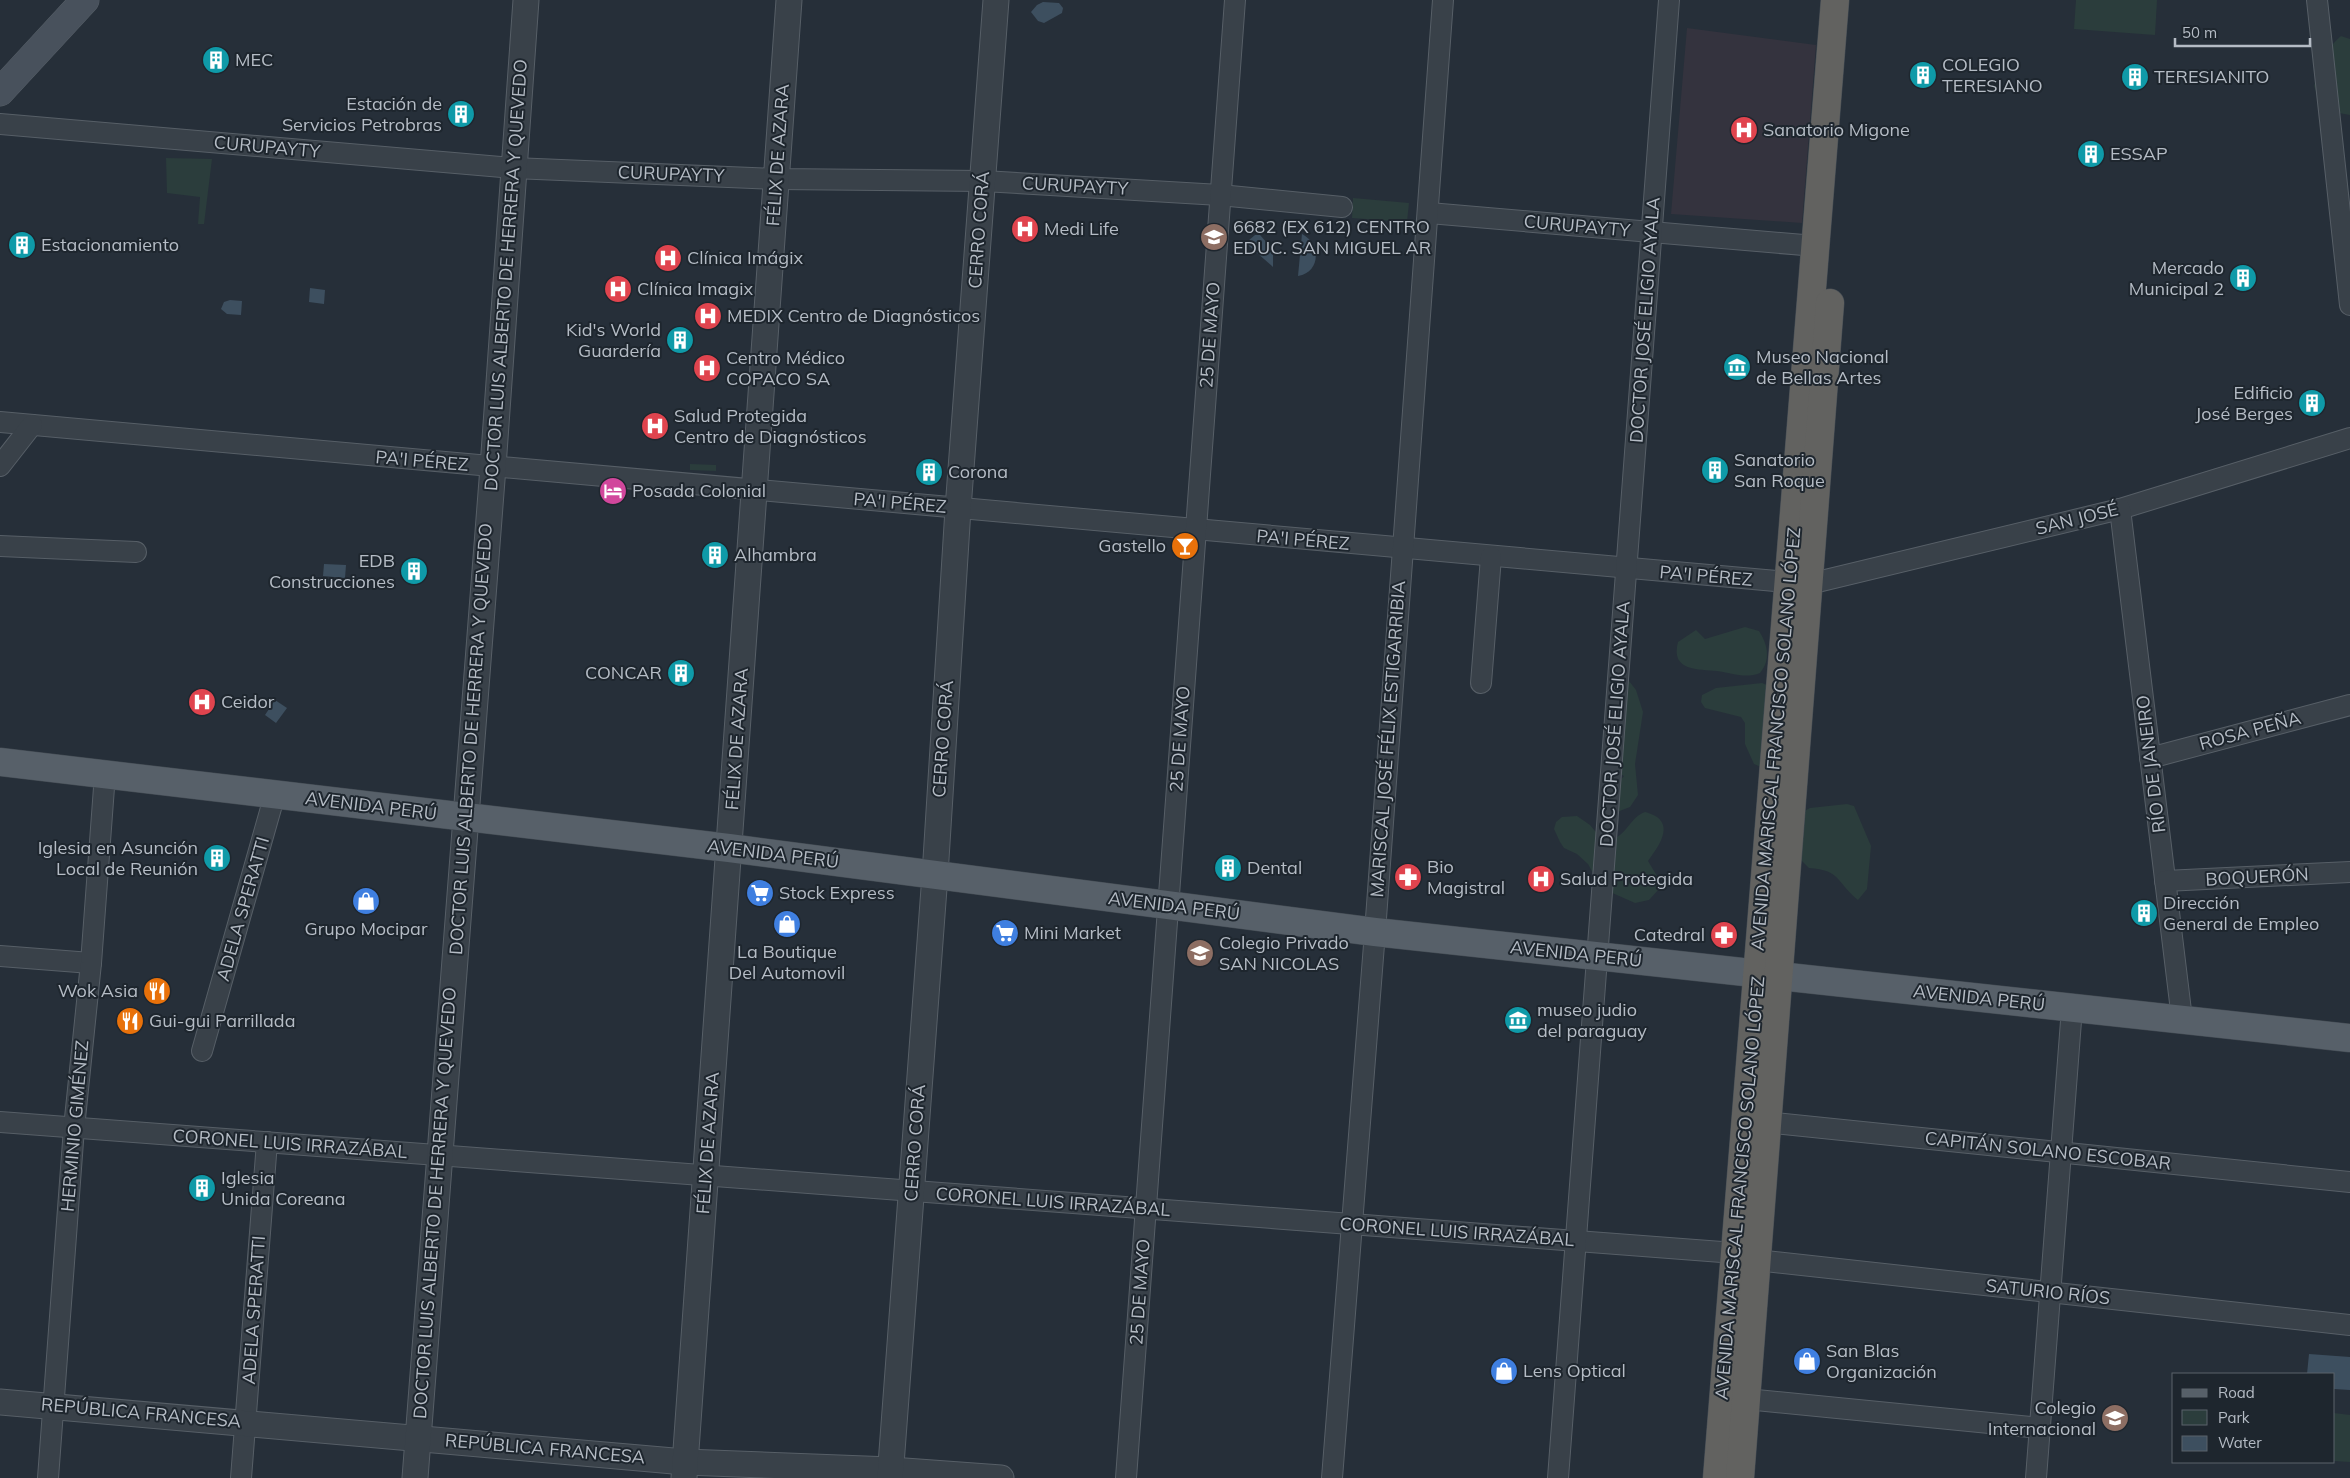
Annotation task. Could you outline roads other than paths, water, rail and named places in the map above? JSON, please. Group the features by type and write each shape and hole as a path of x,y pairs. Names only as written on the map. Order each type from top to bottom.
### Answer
{"highway":[{"name":"AVENIDA MARISCAL FRANCISCO SOLANO LÓPEZ","path":"1770,945 1772,780 1799,584 1815,246 1835,0"},
{"path":"1847,0 1846,20 1849,41"},
{"name":"AVENIDA MARISCAL FRANCISCO SOLANO LÓPEZ","path":"1768,982 1799,584 1852,0"},
{"path":"1768,982 1776,809 1772,780"},
{"path":"1768,982 1750,962 1757,952 1770,945"},
{"path":"1757,1121 1767,993 1763,981 1768,982"},
{"name":"AVENIDA MARISCAL FRANCISCO SOLANO LÓPEZ","path":"1746,1257 1760,1221 1753,1182 1757,1121"},
{"name":"AVENIDA MARISCAL FRANCISCO SOLANO LÓPEZ","path":"1732,1476 1746,1399 1746,1257 1757,1121"},
{"path":"1732,1476 1734,1420 1745,1278 1743,1267 1746,1257"}],"main road":[{"path":"0,92 85,0"},
{"name":"AVENIDA PERÚ","path":"0,762 729,848 1375,932 1597,956 1768,982 2072,1008 2350,1038"}],"street":[{"name":"DOCTOR LUIS ALBERTO DE HERRERA Y QUEVEDO","path":"415,1478 526,0"},
{"name":"FÉLIX DE AZARA","path":"684,1470 789,0"},
{"name":"CERRO CORÁ","path":"890,1474 935,875 958,509 996,0"},
{"name":"25 DE MAYO","path":"1126,1478 1235,0"},
{"name":"MARISCAL JOSÉ FÉLIX ESTIGARRIBIA","path":"1332,1478 1375,932 1442,0"},
{"name":"DOCTOR JOSÉ ELIGIO AYALA","path":"1558,1478 1669,0"},
{"path":"2317,0 2350,306"},
{"name":"CURUPAYTY","path":"0,124 513,168 777,178 983,181 1220,195 1342,206"},
{"name":"CURUPAYTY","path":"1428,213 1815,246"},
{"name":"PA'I PÉREZ","path":"0,422 1799,584"},
{"path":"0,466 32,425"},
{"name":"SAN JOSÉ","path":"1799,584 2120,509 2350,438"},
{"name":"RÍO DE JANEIRO","path":"2120,509 2182,1019"},
{"path":"0,546 136,552"},
{"path":"1481,684 1491,557"},
{"name":"ROSA PEÑA","path":"2150,758 2350,705"},
{"name":"HERMINIO GIMÉNEZ","path":"48,1478 74,1128 91,963 105,774"},
{"name":"ADELA SPERATTI","path":"202,1051 276,794"},
{"name":"BOQUERÓN","path":"2165,881 2350,872"},
{"path":"0,956 91,963"},
{"path":"2036,1478 2072,1008"},
{"name":"CAPITÁN SOLANO ESCOBAR","path":"1757,1121 2350,1182"},
{"name":"CORONEL LUIS IRRAZÁBAL","path":"0,1122 1576,1241 1746,1257"},
{"name":"ADELA SPERATTI","path":"241,1478 267,1142"},
{"name":"SATURIO RÍOS","path":"1746,1257 2350,1325"},
{"path":"1746,1399 2040,1428"},
{"name":"REPÚBLICA FRANCESA","path":"0,1402 418,1438 684,1470 1000,1478"}],"water":[{"path":"1043,2 1059,3 1063,8 1062,13 1044,23 1038,21 1031,12 1037,5"},
{"path":"1302,234 1313,244 1316,257 1311,269 1298,276"},
{"path":"1255,235 1260,235 1273,250 1273,267 1248,245 1248,241"},
{"path":"310,288 325,290 324,304 309,302"},
{"path":"230,300 242,301 241,315 227,314 221,309 224,302"},
{"path":"324,564 346,565 345,578 323,576"},
{"path":"275,700 287,708 276,723 265,715"},
{"path":"2309,1354 2350,1357 2350,1390 2335,1389 2335,1373 2307,1373"}],"place":[{"name":"MEC","path":"216,60"},
{"name":"COLEGIO TERESIANO","path":"1923,75"},
{"name":"TERESIANITO","path":"2135,77"},
{"name":"Estación de Servicios Petrobras","path":"461,114"},
{"name":"Sanatorio Migone","path":"1744,130"},
{"name":"ESSAP","path":"2091,154"},
{"name":"Medi Life","path":"1025,229"},
{"name":"6682 (EX 612) CENTRO EDUC. SAN MIGUEL AR","path":"1214,237"},
{"name":"Estacionamiento","path":"22,245"},
{"name":"Clínica Imágix","path":"668,258"},
{"name":"Mercado Municipal 2","path":"2243,278"},
{"name":"Clínica Imagix","path":"618,289"},
{"name":"MEDIX Centro de Diagnósticos","path":"708,316"},
{"name":"Kid's World Guardería","path":"680,340"},
{"name":"Museo Nacional de Bellas Artes","path":"1737,367"},
{"name":"Centro Médico COPACO SA","path":"707,368"},
{"name":"Edificio José Berges","path":"2312,403"},
{"name":"Salud Protegida Centro de Diagnósticos","path":"655,426"},
{"name":"Sanatorio San Roque","path":"1715,470"},
{"name":"Corona","path":"929,472"},
{"name":"Posada Colonial","path":"613,491"},
{"name":"Gastello","path":"1185,546"},
{"name":"Alhambra","path":"715,555"},
{"name":"EDB Construcciones","path":"414,571"},
{"name":"CONCAR","path":"681,673"},
{"name":"Ceidor","path":"202,702"},
{"name":"Iglesia en Asunción Local de Reunión","path":"217,858"},
{"name":"Dental","path":"1228,868"},
{"name":"Bio Magistral","path":"1408,877"},
{"name":"Salud Protegida","path":"1541,879"},
{"name":"Stock Express","path":"760,893"},
{"name":"Grupo Mocipar","path":"366,901"},
{"name":"Dirección General de Empleo","path":"2144,913"},
{"name":"La Boutique Del Automovil","path":"787,924"},
{"name":"Mini Market","path":"1005,933"},
{"name":"Catedral","path":"1724,935"},
{"name":"Colegio Privado SAN NICOLAS","path":"1200,953"},
{"name":"Wok Asia","path":"157,991"},
{"name":"museo judio del paraguay","path":"1518,1020"},
{"name":"Gui-gui Parrillada","path":"130,1021"},
{"name":"Iglesia Unida Coreana","path":"202,1188"},
{"name":"San Blas Organización","path":"1807,1361"},
{"name":"Lens Optical","path":"1504,1371"},
{"name":"Colegio Internacional","path":"2115,1418"}]}
